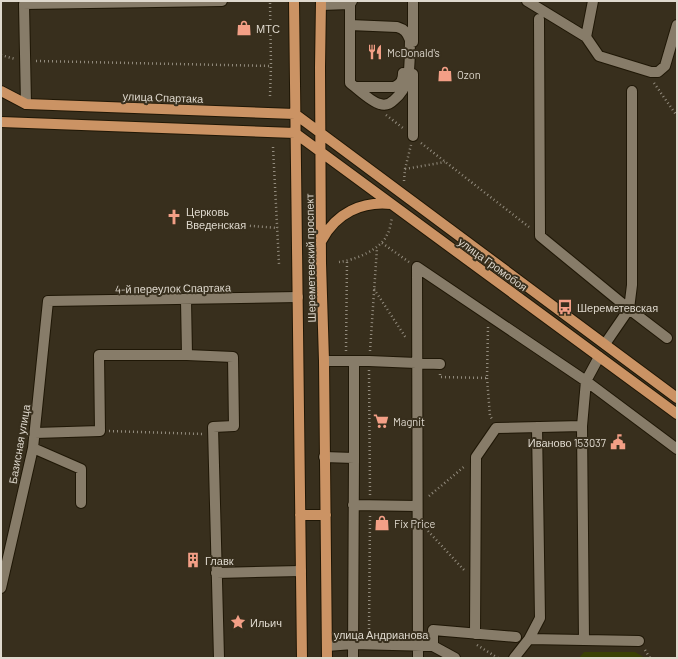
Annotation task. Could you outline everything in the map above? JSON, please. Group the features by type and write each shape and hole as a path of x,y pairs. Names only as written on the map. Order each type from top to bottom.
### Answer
{"main road":[{"name":"Шереметевский проспект","path":"294,1 302,658"},
{"name":"Шереметевский проспект","path":"321,3 320,133 327,658"},
{"name":"улица Спартака","path":"1,91 26,104 295,114"},
{"path":"295,114 320,133"},
{"path":"1,122 295,133"},
{"name":"улица Громобоя","path":"295,133 677,414"},
{"name":"улица Громобоя","path":"320,133 677,398"},
{"path":"322,240 326,231 336,220 350,211 368,204 392,204"},
{"path":"300,515 326,515"}],"street":[{"path":"26,104 23,2 222,1"},
{"path":"413,1 413,136"},
{"path":"527,1 586,37 599,56 645,70 658,72 665,66 677,25"},
{"path":"586,37 594,1"},
{"path":"321,3 351,3 350,26 350,83 378,104 385,105 396,99 402,93 408,82 410,40 408,34 404,29 397,27 350,26"},
{"path":"539,19 540,236 667,338"},
{"path":"350,26 360,32 395,32 403,39 403,74 399,85 394,87 354,86"},
{"path":"605,344 628,308 632,285 632,91"},
{"path":"417,267 586,381 677,449"},
{"path":"417,267 416,358 418,658"},
{"name":"4-й переулок Спартака","path":"48,301 186,300 298,297"},
{"path":"186,300 187,355"},
{"name":"Базисная улица","path":"1,588 35,433 48,301"},
{"path":"35,433 100,431 99,355 187,355 233,357 234,426 213,427 218,658"},
{"path":"584,640 582,426 586,381 599,357"},
{"path":"324,361 350,362 416,358 440,364"},
{"path":"350,362 354,458 353,658"},
{"path":"475,634 476,457 496,428 582,426"},
{"path":"514,658 529,640 540,618 537,427"},
{"path":"32,448 81,469 81,503"},
{"path":"324,457 354,458"},
{"path":"354,506 417,506"},
{"path":"216,573 301,571"},
{"path":"433,646 433,630 516,636"},
{"path":"529,640 639,641"},
{"name":"улица Андрианова","path":"327,646 352,644 433,646 455,658"}],"path":[{"path":"270,1 270,96"},
{"path":"1,55 24,61 271,66"},
{"path":"645,70 677,116"},
{"path":"382,112 540,236"},
{"path":"403,185 405,169 413,136"},
{"path":"272,147 278,228 278,264"},
{"path":"405,169 445,162"},
{"path":"340,262 347,261 377,248 388,235 393,216"},
{"path":"214,223 278,228"},
{"path":"382,243 417,267"},
{"path":"369,645 369,361 377,248"},
{"path":"347,261 350,362"},
{"path":"374,288 416,358"},
{"path":"488,315 487,378 490,416 496,428"},
{"path":"440,364 440,377 487,378"},
{"path":"100,431 213,434"},
{"path":"417,506 476,457"},
{"path":"417,519 475,582"}],"green space":[{"path":"584,652 635,652 645,658 579,658"}],"place":[{"name":"МТС","path":"244,28"},
{"name":"McDonald's","path":"375,52"},
{"name":"Ozon","path":"445,74"},
{"name":"Церковь Введенская","path":"174,217"},
{"name":"Шереметевская","path":"565,307"},
{"name":"Magnit","path":"381,421"},
{"name":"Иваново 153037","path":"618,442"},
{"name":"Fix Price","path":"382,523"},
{"name":"Главк","path":"193,560"},
{"name":"Ильич","path":"238,622"}]}
